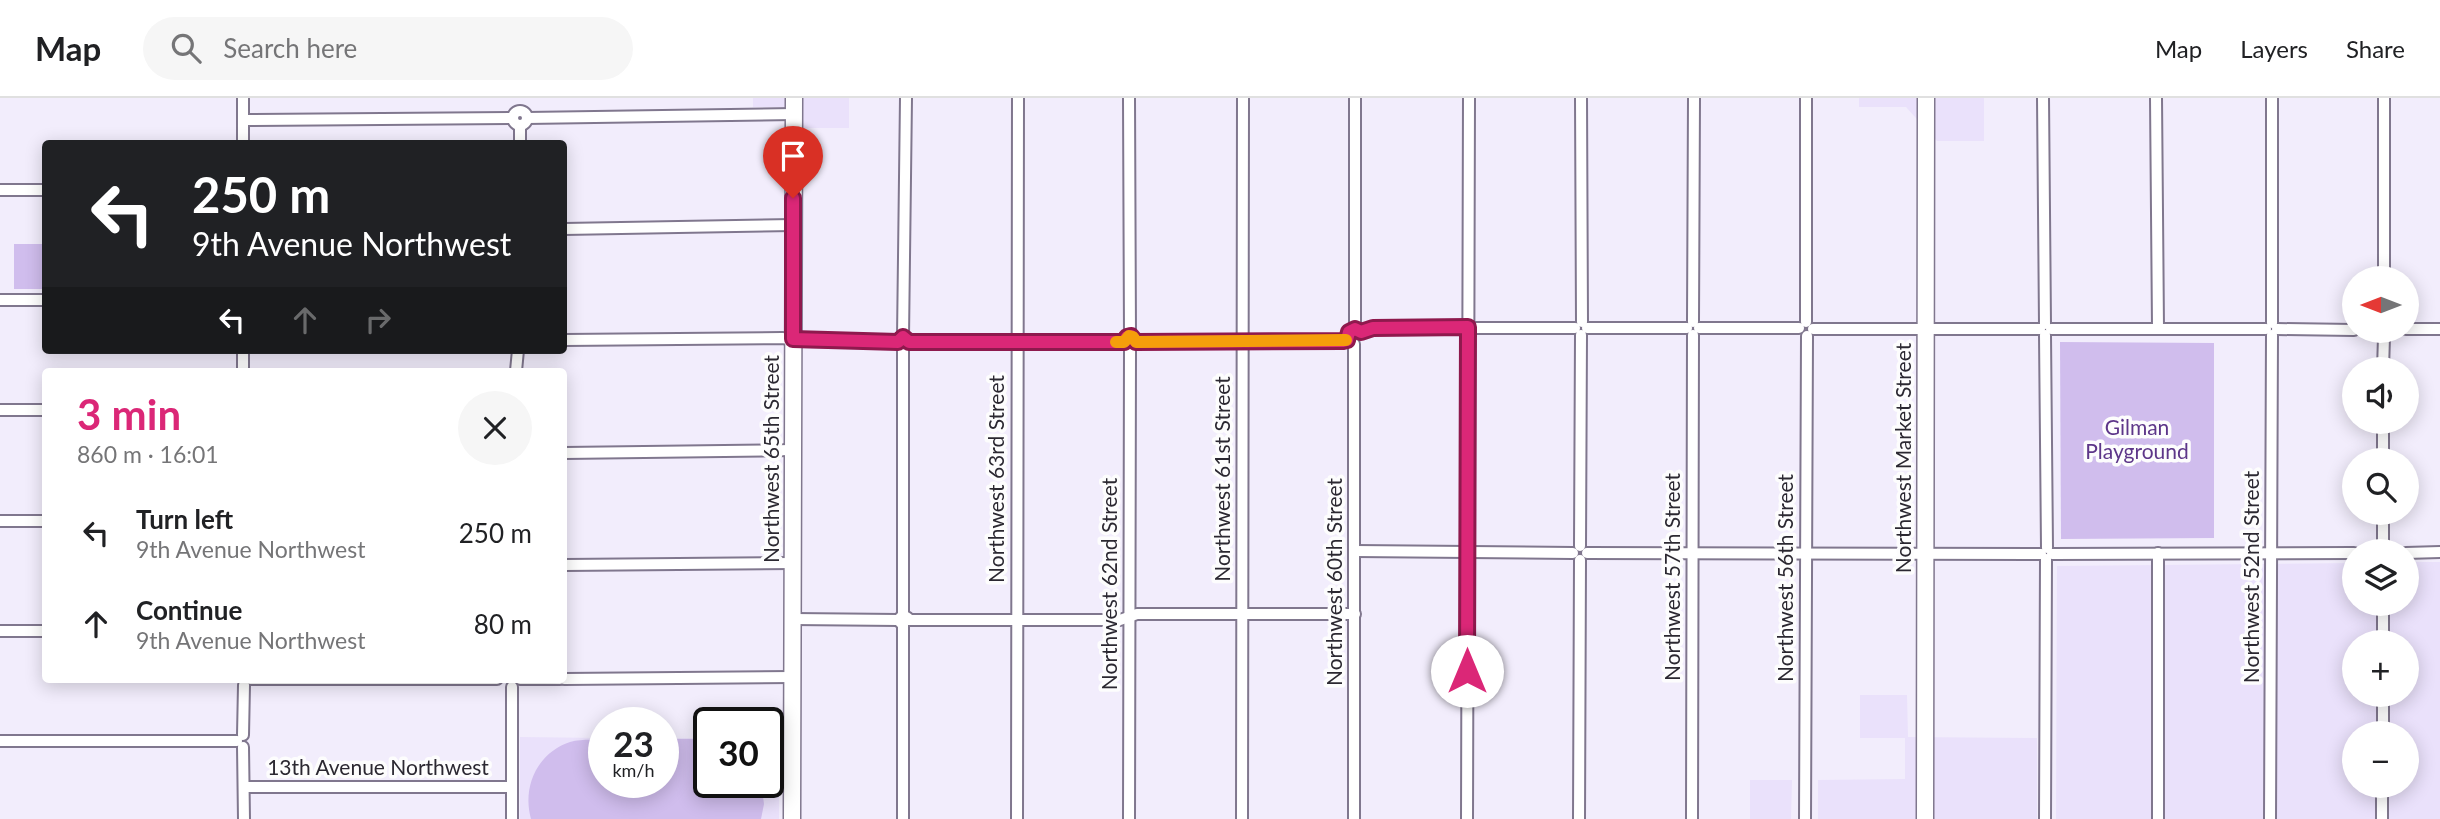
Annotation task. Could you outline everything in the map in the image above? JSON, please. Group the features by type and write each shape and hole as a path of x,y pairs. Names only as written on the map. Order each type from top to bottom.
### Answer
{"main road":[{"name":"Northwest Market Street","path":"1925,819 1926,98"},
{"name":"Northwest 65th Street","path":"792,819 794,106"}],"street":[{"path":"243,98 243,140"},
{"path":"519,98 520,140"},
{"path":"903,819 906,98"},
{"name":"Northwest 63rd Street","path":"1017,819 1018,98"},
{"name":"Northwest 62nd Street","path":"1129,98 1129,819"},
{"name":"Northwest 61st Street","path":"1242,98 1242,819"},
{"path":"1355,98 1358,330"},
{"path":"1467,819 1469,98"},
{"path":"1579,819 1581,98"},
{"name":"Northwest 57th Street","path":"1692,819 1694,98"},
{"name":"Northwest 56th Street","path":"1805,819 1806,98"},
{"path":"2043,98 2047,554 2045,819"},
{"path":"2156,98 2158,327"},
{"name":"Northwest 52nd Street","path":"2270,819 2272,98"},
{"path":"2384,98 2384,266"},
{"path":"243,120 520,118 794,106"},
{"path":"0,190 42,190"},
{"path":"567,229 793,225"},
{"path":"0,300 42,300"},
{"path":"567,340 1350,342 1349,332 1373,328 1468,327 1926,330 2158,327 2342,330"},
{"path":"2419,329 2440,329"},
{"name":"Northwest 60th Street","path":"1350,342 1355,551 1354,819"},
{"path":"0,410 42,410"},
{"path":"567,453 793,450"},
{"path":"0,521 42,521"},
{"path":"1355,551 1693,554 2342,553"},
{"path":"2419,553 2440,552"},
{"path":"2158,553 2158,819"},
{"path":"567,565 793,563"},
{"path":"793,619 1120,620 1137,614 1355,614"},
{"path":"0,631 42,631"},
{"path":"567,679 792,677"},
{"path":"244,819 241,741 246,683"},
{"path":"512,819 514,683"},
{"path":"0,741 241,741"},
{"name":"13th Avenue Northwest","path":"244,787 512,787"},
{"path":"2382,798 2382,819"}],"shaded area":[{"path":"753,98 849,98 849,128 803,128 803,107 753,107"},
{"path":"1859,98 1984,98 1984,141 1937,141 1906,107 1859,107"},
{"path":"2419,562 2440,562 2440,819 2056,819 2057,566 2342,563 2342,616 2419,616"},
{"path":"1860,695 1907,695 1908,737 2037,738 2037,819 1818,819 1818,780 1905,779 1905,738 1860,738"},
{"path":"520,737 588,738 588,798 679,798 679,738 693,738 693,798 779,798 779,819 520,819"},
{"path":"1750,780 1792,780 1791,819 1750,819"}],"green space":[{"path":"14,244 42,244 42,289 14,289"},
{"name":"Gilman Playground","path":"2060,342 2214,343 2214,538 2061,539"},
{"path":"679,739 693,739 693,798 763,798 761,819 531,819 531,783 541,763 558,747 587,740 588,798 679,798"}],"slow traffic":[{"path":"1116,342 1124,342 1129,336 1136,342 1346,340"}],"route":[{"path":"793,198 793,339 803,341 898,342 903,337 909,342 1124,342 1131,336 1136,342 1343,341 1347,340 1350,331 1355,329 1361,332 1373,328 1468,327 1467,671"}]}
